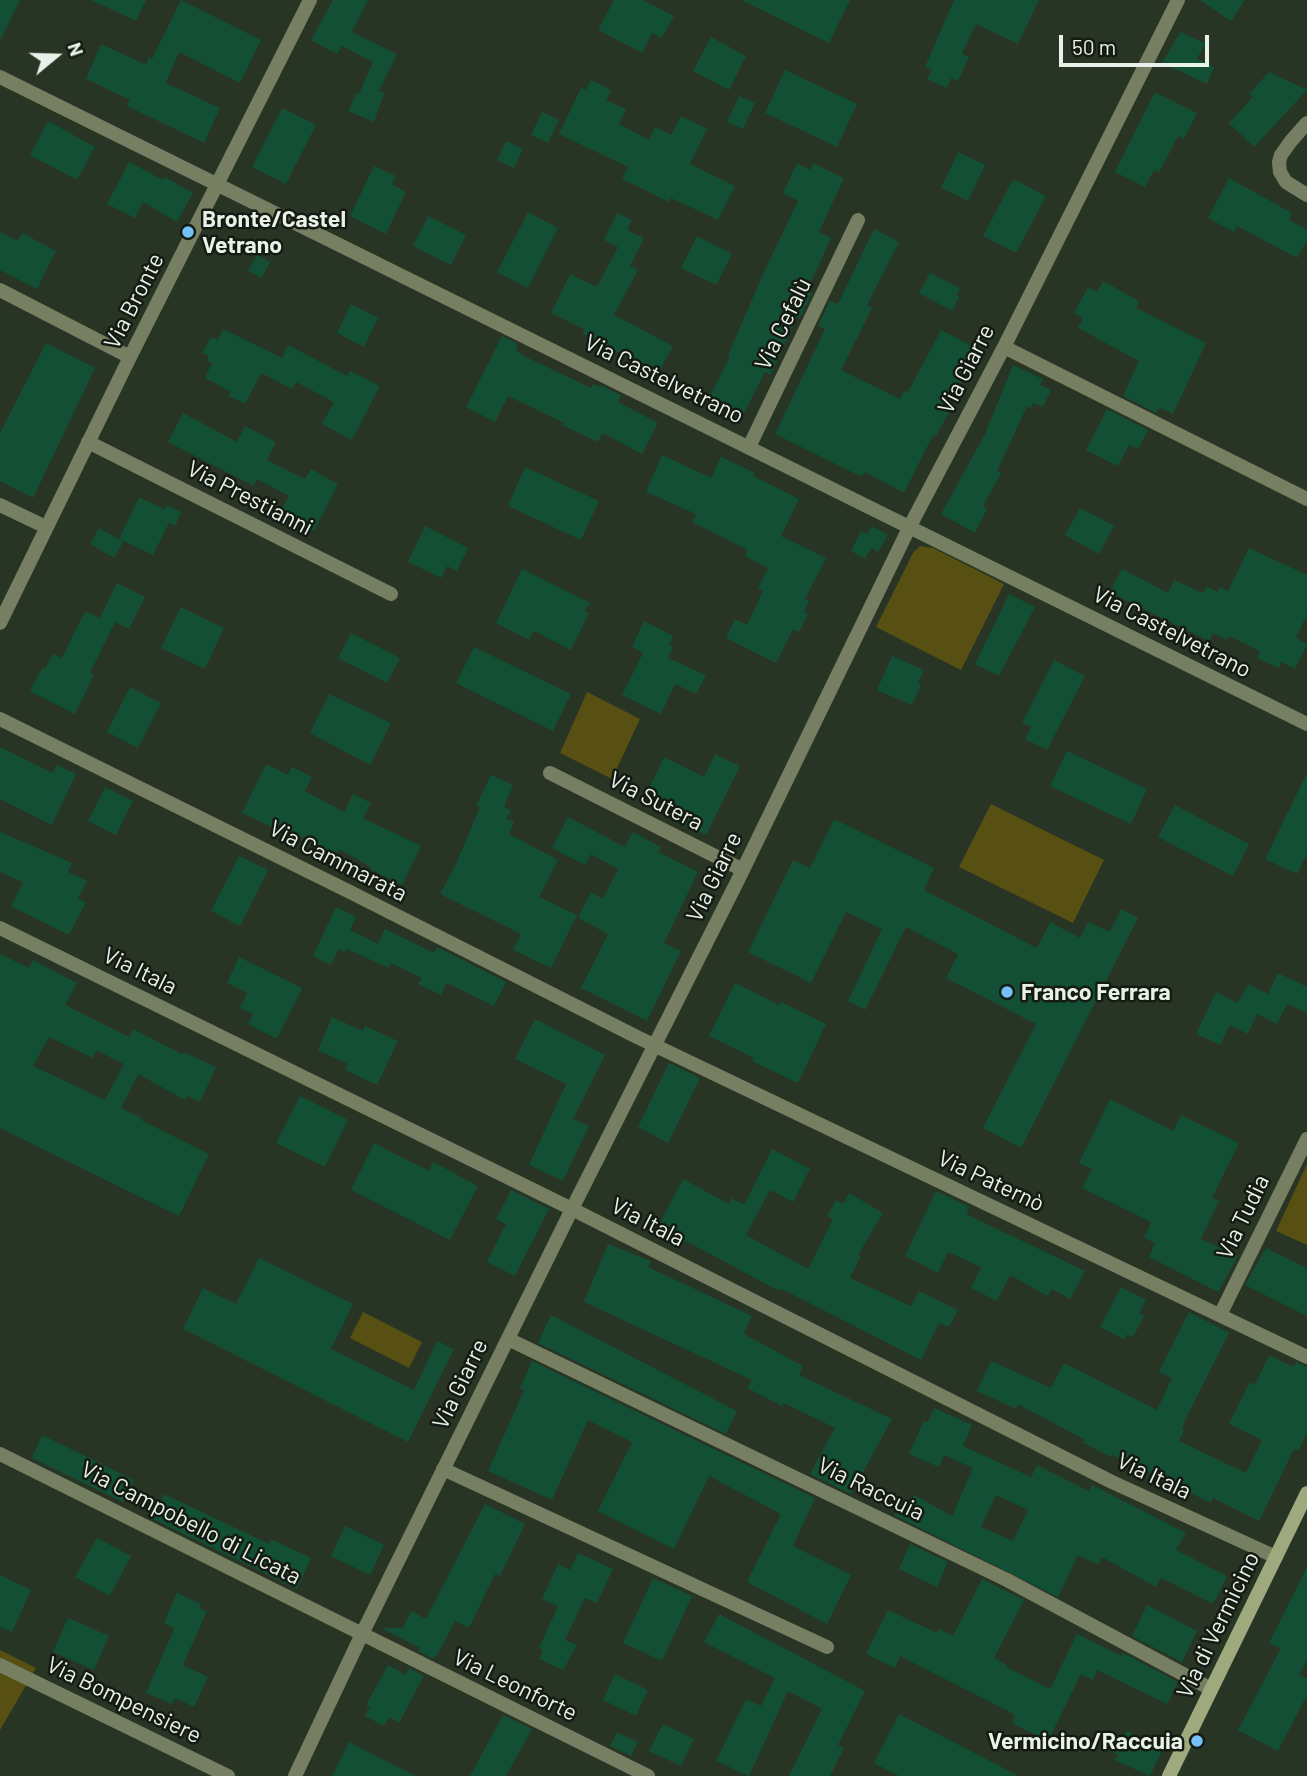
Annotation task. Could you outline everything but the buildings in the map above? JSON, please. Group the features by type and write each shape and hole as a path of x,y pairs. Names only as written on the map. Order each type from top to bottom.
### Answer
{"main road":[{"name":"Via di Vermicino","path":"1169,1776 1307,1493"}],"street":[{"name":"Via Bronte","path":"0,623 130,357 310,0"},
{"name":"Via Giarre","path":"295,1776 443,1469 743,870 910,526 1004,347 1178,0"},
{"name":"Via Castelvetrano","path":"0,77 1307,724"},
{"path":"1307,123 1281,155 1279,162 1280,172 1286,182 1307,195"},
{"name":"Via Cefalù","path":"748,447 858,220"},
{"path":"0,290 130,357"},
{"path":"1004,347 1307,499"},
{"name":"Via Prestianni","path":"88,442 391,594"},
{"path":"0,505 46,527"},
{"name":"Via Cammarata","path":"0,719 654,1046"},
{"name":"Via Sutera","path":"550,773 743,870"},
{"name":"Via Itala","path":"0,928 572,1209 1100,1476 1276,1556"},
{"name":"Via Paternò","path":"654,1046 1307,1357"},
{"name":"Via Tudia","path":"1220,1315 1307,1139"},
{"name":"Via Raccuia","path":"508,1339 1007,1580 1211,1689"},
{"name":"Via Campobello di Licata","path":"0,1454 362,1634"},
{"path":"443,1469 827,1647"},
{"name":"Via Leonforte","path":"362,1634 648,1776"},
{"name":"Via Bompensiere","path":"0,1665 228,1776"}],"shaded area":[{"path":"920,546 933,548 1004,584 961,670 876,627 913,553"},
{"path":"587,692 640,719 612,779 560,753"},
{"path":"991,804 1104,860 1073,923 959,867"},
{"path":"1307,1164 1307,1245 1276,1231"},
{"path":"363,1312 422,1342 409,1368 350,1338"},
{"path":"0,1650 36,1668 0,1730"}],"place":[{"name":"Bronte/Castel Vetrano","path":"188,232"},
{"name":"Franco Ferrara","path":"1007,992"},
{"name":"Vermicino/Raccuia","path":"1197,1741"}]}
